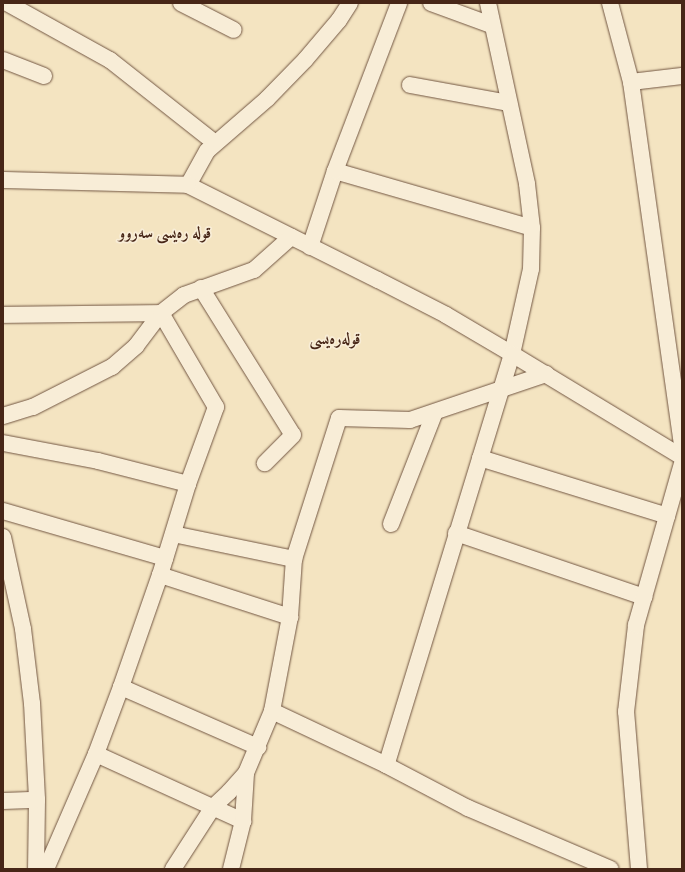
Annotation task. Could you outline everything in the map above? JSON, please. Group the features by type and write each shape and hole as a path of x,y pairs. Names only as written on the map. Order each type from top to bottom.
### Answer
{"street":[{"path":"7,3 110,60 215,143"},
{"path":"181,3 234,30"},
{"path":"188,185 198,164 215,143 267,99 306,60 339,20 350,3"},
{"path":"310,246 335,171 399,3"},
{"path":"431,3 491,25"},
{"path":"386,765 512,354 531,269 532,228 527,184 491,25 488,3"},
{"path":"610,3 631,82 682,445"},
{"path":"3,60 44,76"},
{"path":"631,82 682,76"},
{"path":"410,85 509,103"},
{"path":"335,171 532,228"},
{"path":"3,180 188,185 446,315 682,457"},
{"path":"3,416 33,407 112,367 136,346 161,313 184,295 254,270 291,237"},
{"path":"201,288 293,435 265,464"},
{"path":"3,315 161,313"},
{"path":"46,869 96,754 121,687 160,575 188,484 216,407 161,313"},
{"path":"173,869 213,806 229,792 246,773 272,711 290,617 294,559 339,418 410,420 546,374"},
{"path":"391,524 435,412"},
{"path":"3,443 98,461 188,484"},
{"path":"480,458 667,516"},
{"path":"639,869 626,712 636,625 682,464"},
{"path":"3,511 165,558"},
{"path":"456,533 644,597"},
{"path":"173,534 294,559"},
{"path":"3,536 23,628 32,703 37,800 36,869"},
{"path":"160,575 290,617"},
{"path":"121,687 258,747"},
{"path":"272,711 386,765 468,808 610,869"},
{"path":"96,754 213,806 243,821"},
{"path":"231,869 243,821 246,773"},
{"path":"3,801 37,800"}],"district":[{"name":"قولە رەیسی سەروو","path":"165,232"},
{"name":"قولەرەیسی","path":"335,338"}]}
